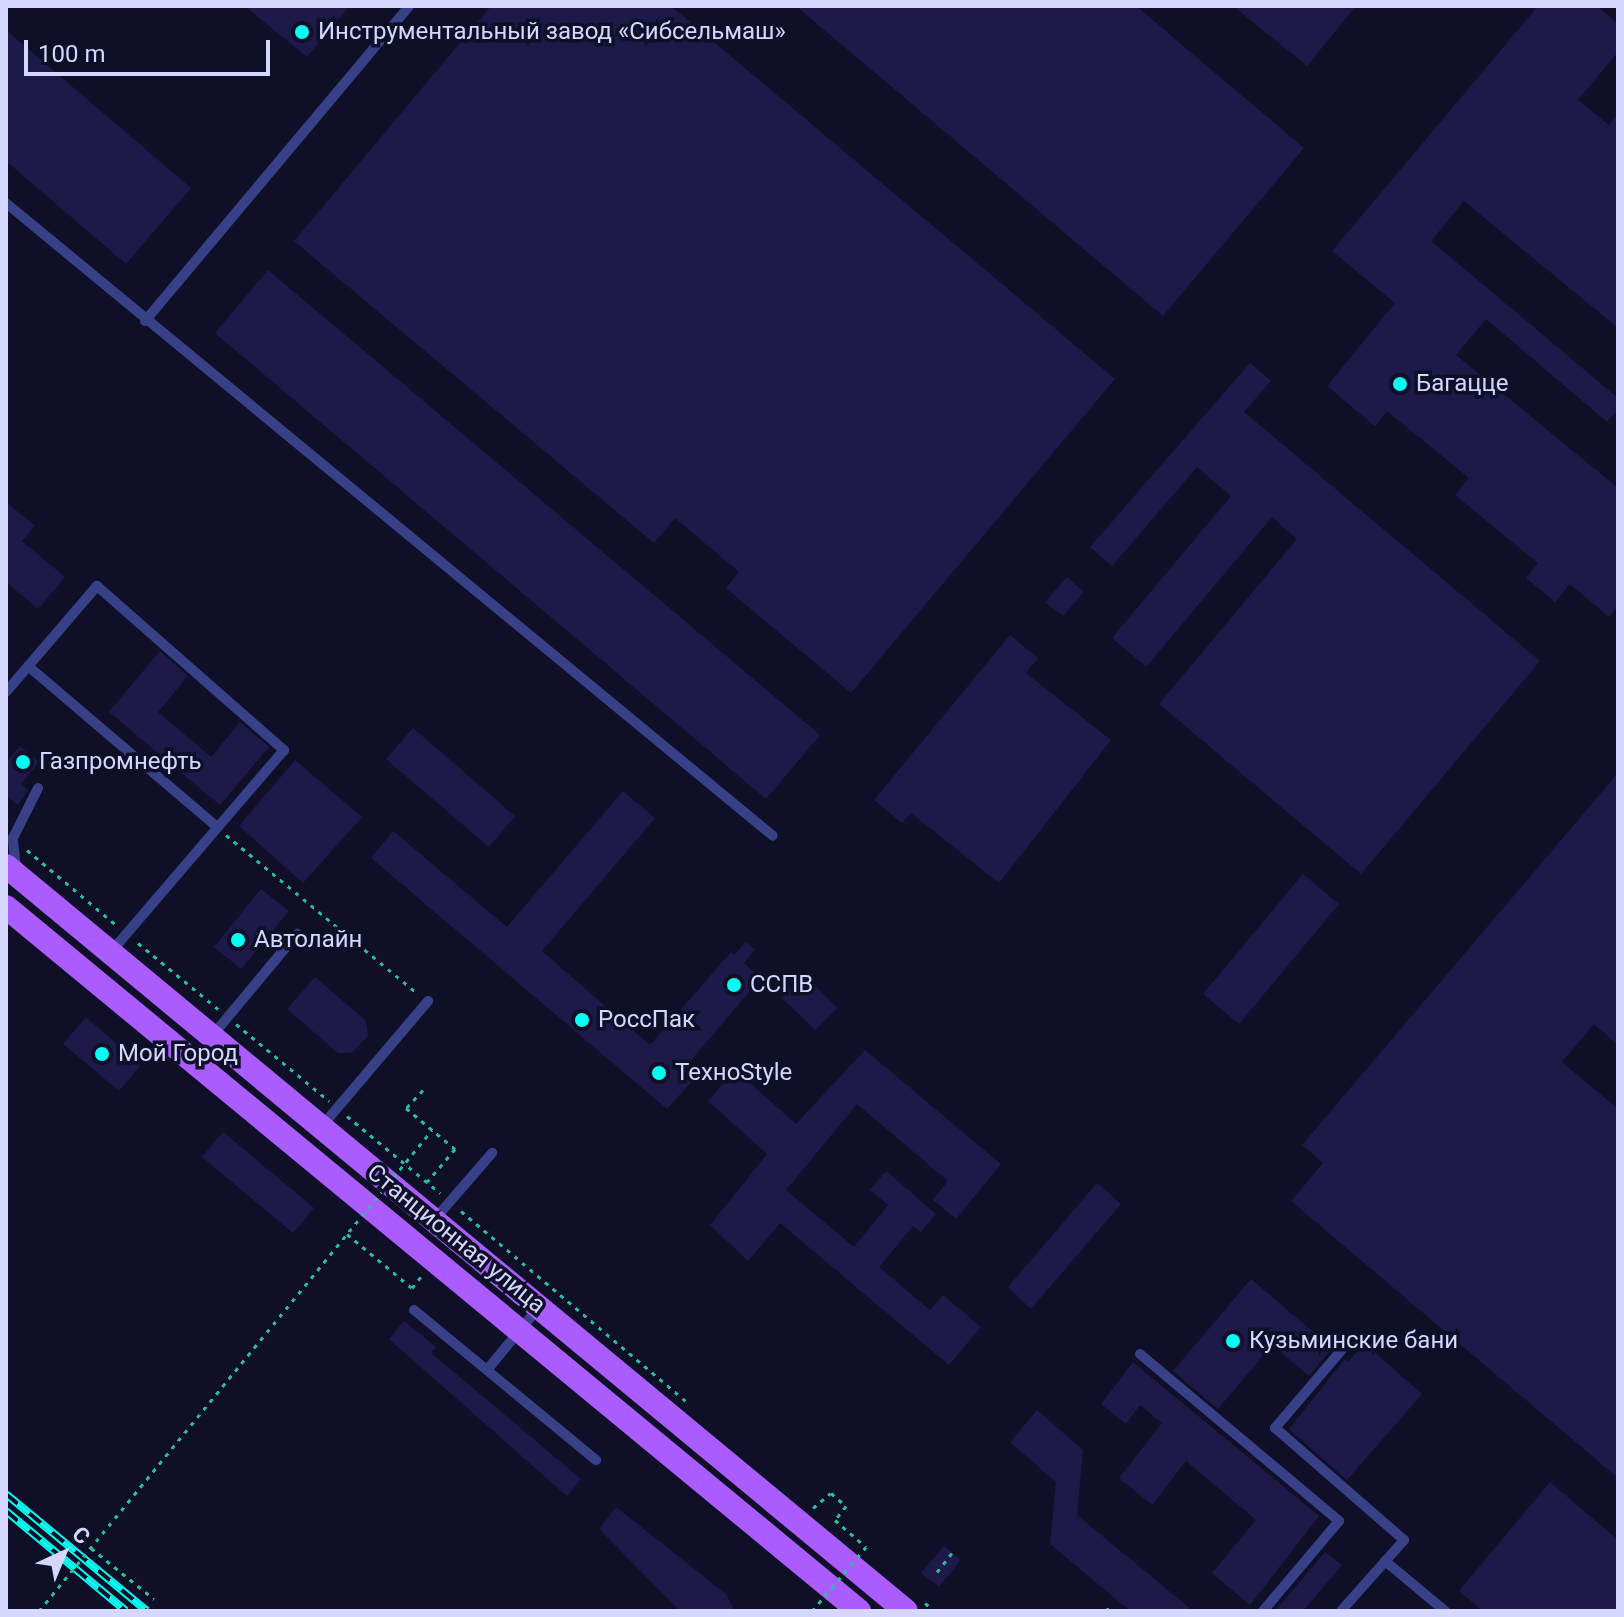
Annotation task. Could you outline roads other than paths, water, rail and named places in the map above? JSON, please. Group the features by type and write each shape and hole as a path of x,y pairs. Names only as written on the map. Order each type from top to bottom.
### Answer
{"main road":[{"name":"Станционная улица","path":"11,870 119,943 212,1036 321,1128 539,1307 915,1606"},
{"name":"Станционная улица","path":"6,907 859,1611"}],"lane":[{"path":"145,321 409,6"},
{"path":"6,203 145,321 773,836"},
{"path":"6,692 97,586 284,750 119,943"},
{"path":"28,666 217,827"},
{"path":"11,870 13,838 38,788"},
{"path":"212,1036 297,934"},
{"path":"321,1128 428,1001"},
{"path":"434,1220 492,1153"},
{"path":"487,1370 539,1307"},
{"path":"414,1310 596,1460"},
{"path":"1341,1611 1404,1540 1275,1428 1351,1339"},
{"path":"1140,1354 1339,1521 1263,1611"},
{"path":"1385,1561 1445,1611"}],"railway":[{"path":"6,1494 147,1611"},
{"path":"6,1511 126,1611"}],"place":[{"name":"Инструментальный завод «Сибсельмаш»","path":"302,32"},
{"name":"Багацце","path":"1400,384"},
{"name":"Газпромнефть","path":"23,762"},
{"name":"Автолайн","path":"238,940"},
{"name":"ССПВ","path":"734,985"},
{"name":"РоссПак","path":"582,1020"},
{"name":"Мой Город","path":"102,1054"},
{"name":"ТехноStyle","path":"659,1073"},
{"name":"Кузьминские бани","path":"1233,1341"}]}
